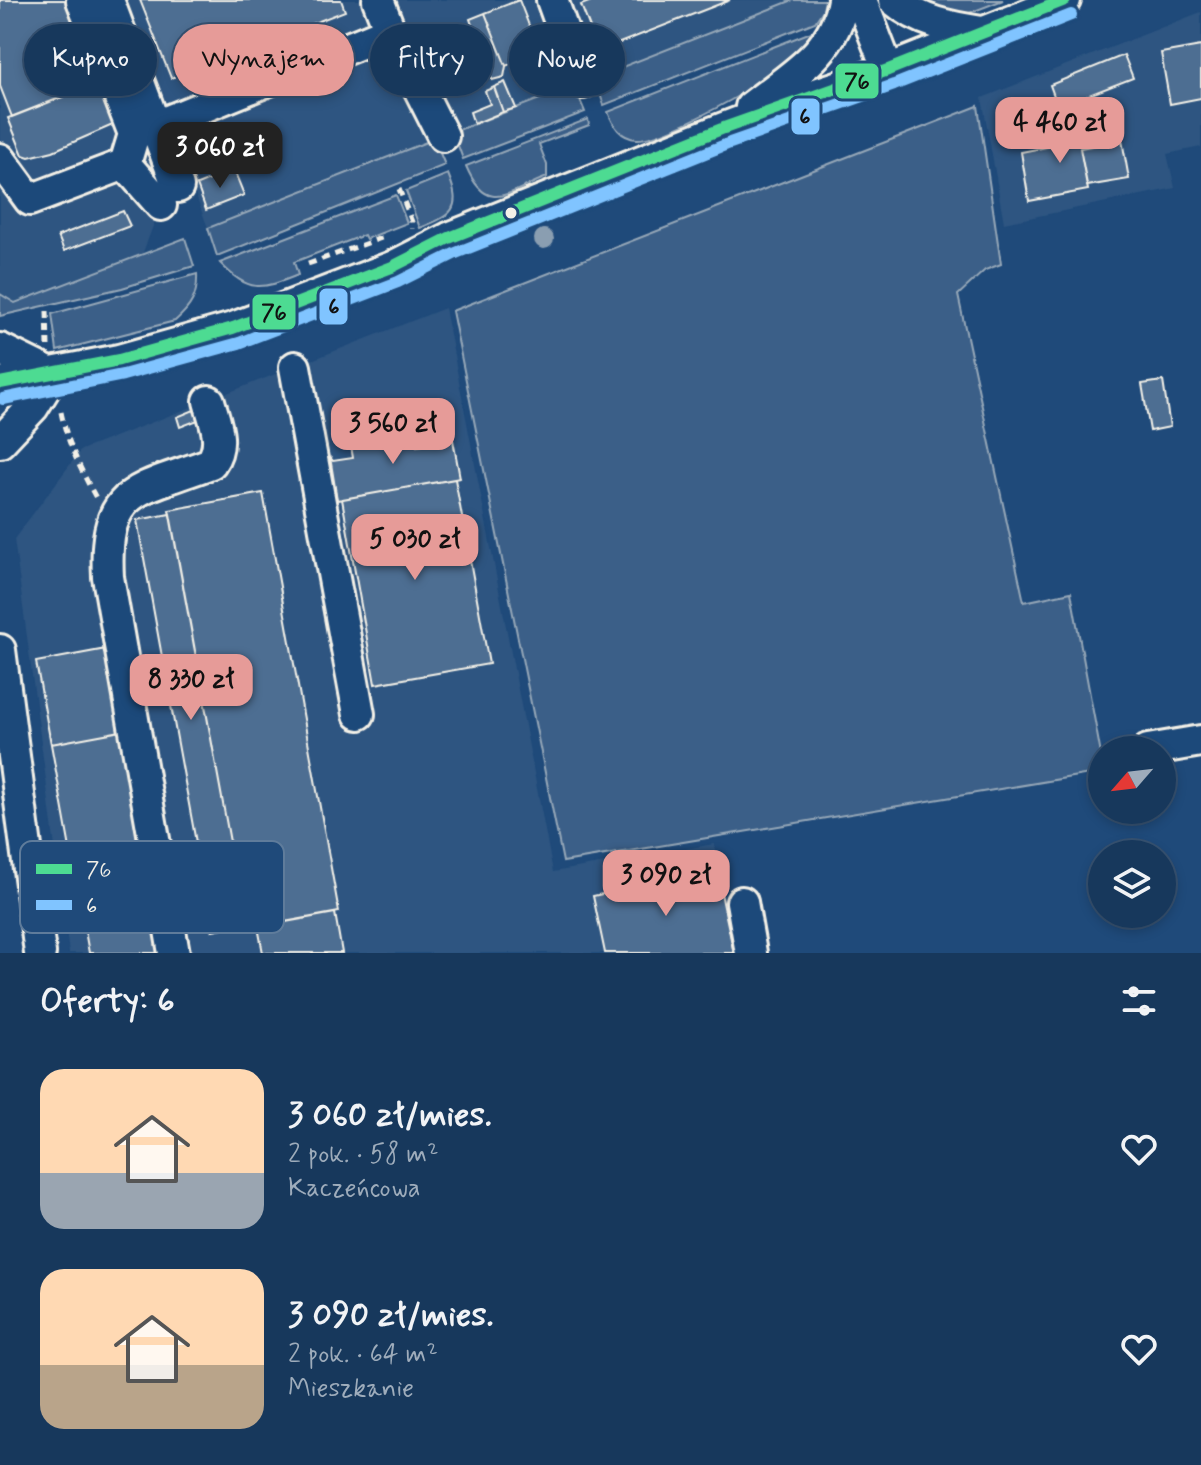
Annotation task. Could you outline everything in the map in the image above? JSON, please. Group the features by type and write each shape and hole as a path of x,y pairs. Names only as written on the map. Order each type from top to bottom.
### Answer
{"street":[{"path":"82,0 134,134 125,164"},
{"path":"108,0 156,126 169,196 125,164"},
{"path":"378,0 387,24"},
{"path":"552,0 561,24"},
{"path":"724,128 821,51 832,36 843,0"},
{"path":"861,0 888,70"},
{"path":"894,0 907,11 929,21 982,32"},
{"path":"0,383 51,364 192,341 271,314 392,267 470,229 724,128 888,70 1065,0"},
{"path":"156,126 370,39"},
{"path":"423,96 443,136"},
{"path":"0,159 30,200 125,164"},
{"path":"0,349 51,364"},
{"path":"0,442 33,407 51,364"},
{"path":"295,367 359,714"},
{"path":"154,841 108,577 107,545 117,508 135,492 211,463 220,442 209,401"},
{"path":"0,650 25,841"},
{"path":"1176,745 1201,741"},
{"path":"742,902 751,953"},
{"path":"37,933 40,953"},
{"path":"170,933 174,953"}],"path":[{"path":"399,189 412,222 412,231"},
{"path":"308,264 396,232"},
{"path":"47,311 51,364"},
{"path":"61,411 65,432 76,458 100,507 112,521"}],"shaded area":[{"path":"0,0 793,0 625,65 625,24 509,24 509,96 547,96 208,228 191,183 166,192 142,255 15,303 0,294"},
{"path":"793,0 825,0 815,22 604,105 601,96 625,96 625,66"},
{"path":"906,0 1003,0 964,15"},
{"path":"1201,12 1201,147 1167,154 1175,188 1004,223 982,98"},
{"path":"829,25 820,41 786,67 732,100 675,128 637,139 626,136 612,122 608,112"},
{"path":"548,96 578,96 585,112 463,159 453,132"},
{"path":"978,106 1001,264 985,270 958,295 1024,602 1071,592 1098,736 1088,736 1088,774 563,862 452,311"},
{"path":"588,119 589,125 539,144 547,165 547,177 510,193 500,196 482,191 466,166"},
{"path":"434,139 445,165 217,256 208,228"},
{"path":"448,174 454,196 452,210 420,228 406,191"},
{"path":"396,195 407,223 366,239 364,235 294,262 298,275 256,286 239,280 220,263"},
{"path":"185,238 194,266 122,288 0,316 0,294 15,303"},
{"path":"197,274 192,300 175,321 57,351 52,314"},
{"path":"445,308 553,872 714,844 737,953 69,953 66,933 284,933 284,841 54,841 14,539 81,450"}],"building":[{"path":"0,0 69,0 78,24 24,24 24,96 65,96 12,117 0,86"},
{"path":"140,0 341,0 345,11 311,24 173,24 171,78 157,43 157,24 150,24"},
{"path":"519,0 528,24 509,24 509,65 506,66 493,33 493,24 489,24 485,13"},
{"path":"594,0 730,0 625,41 625,24 588,24 581,5"},
{"path":"485,13 489,24 472,24 470,19"},
{"path":"493,33 506,66 504,77 493,80"},
{"path":"1201,46 1201,98 1170,104 1161,53"},
{"path":"1124,55 1133,78 1058,107 1050,85"},
{"path":"505,82 516,108 503,112 494,87"},
{"path":"493,87 503,112 474,124 470,112 490,104 487,96 493,96"},
{"path":"65,96 112,96 122,121 53,151 29,157 23,155 8,118"},
{"path":"1096,124 1101,127 1104,144 1080,148 1088,190 1029,201 1021,152 1068,143 1066,133 1070,129"},
{"path":"1122,140 1129,179 1087,186 1080,148"},
{"path":"234,170 244,195 206,210 197,185"},
{"path":"123,211 130,226 64,251 58,236"},
{"path":"1163,381 1170,427 1150,431 1142,384"},
{"path":"194,410 198,420 180,427 177,417"},
{"path":"414,432 417,446 453,440 460,478 337,500 330,457 333,461 353,458 350,440 353,444"},
{"path":"455,479 489,664 375,684 342,499"},
{"path":"263,493 339,912 284,922 284,841 230,841 169,510"},
{"path":"170,514 230,841 196,841 137,520"},
{"path":"106,649 121,731 51,744 36,662"},
{"path":"121,731 141,841 69,841 51,744"},
{"path":"716,870 734,953 605,953 593,896"},
{"path":"335,913 342,953 263,953 259,933 284,933 284,922"},
{"path":"85,933 158,933 162,953 89,953"}],"transit line":[{"name":"76","path":"0,383 119,360 233,328 392,267 449,238 724,128 888,70 1065,0"},
{"name":"6","path":"3,399 123,375 239,343 398,282 456,253 730,143 894,85 1071,15"}]}
